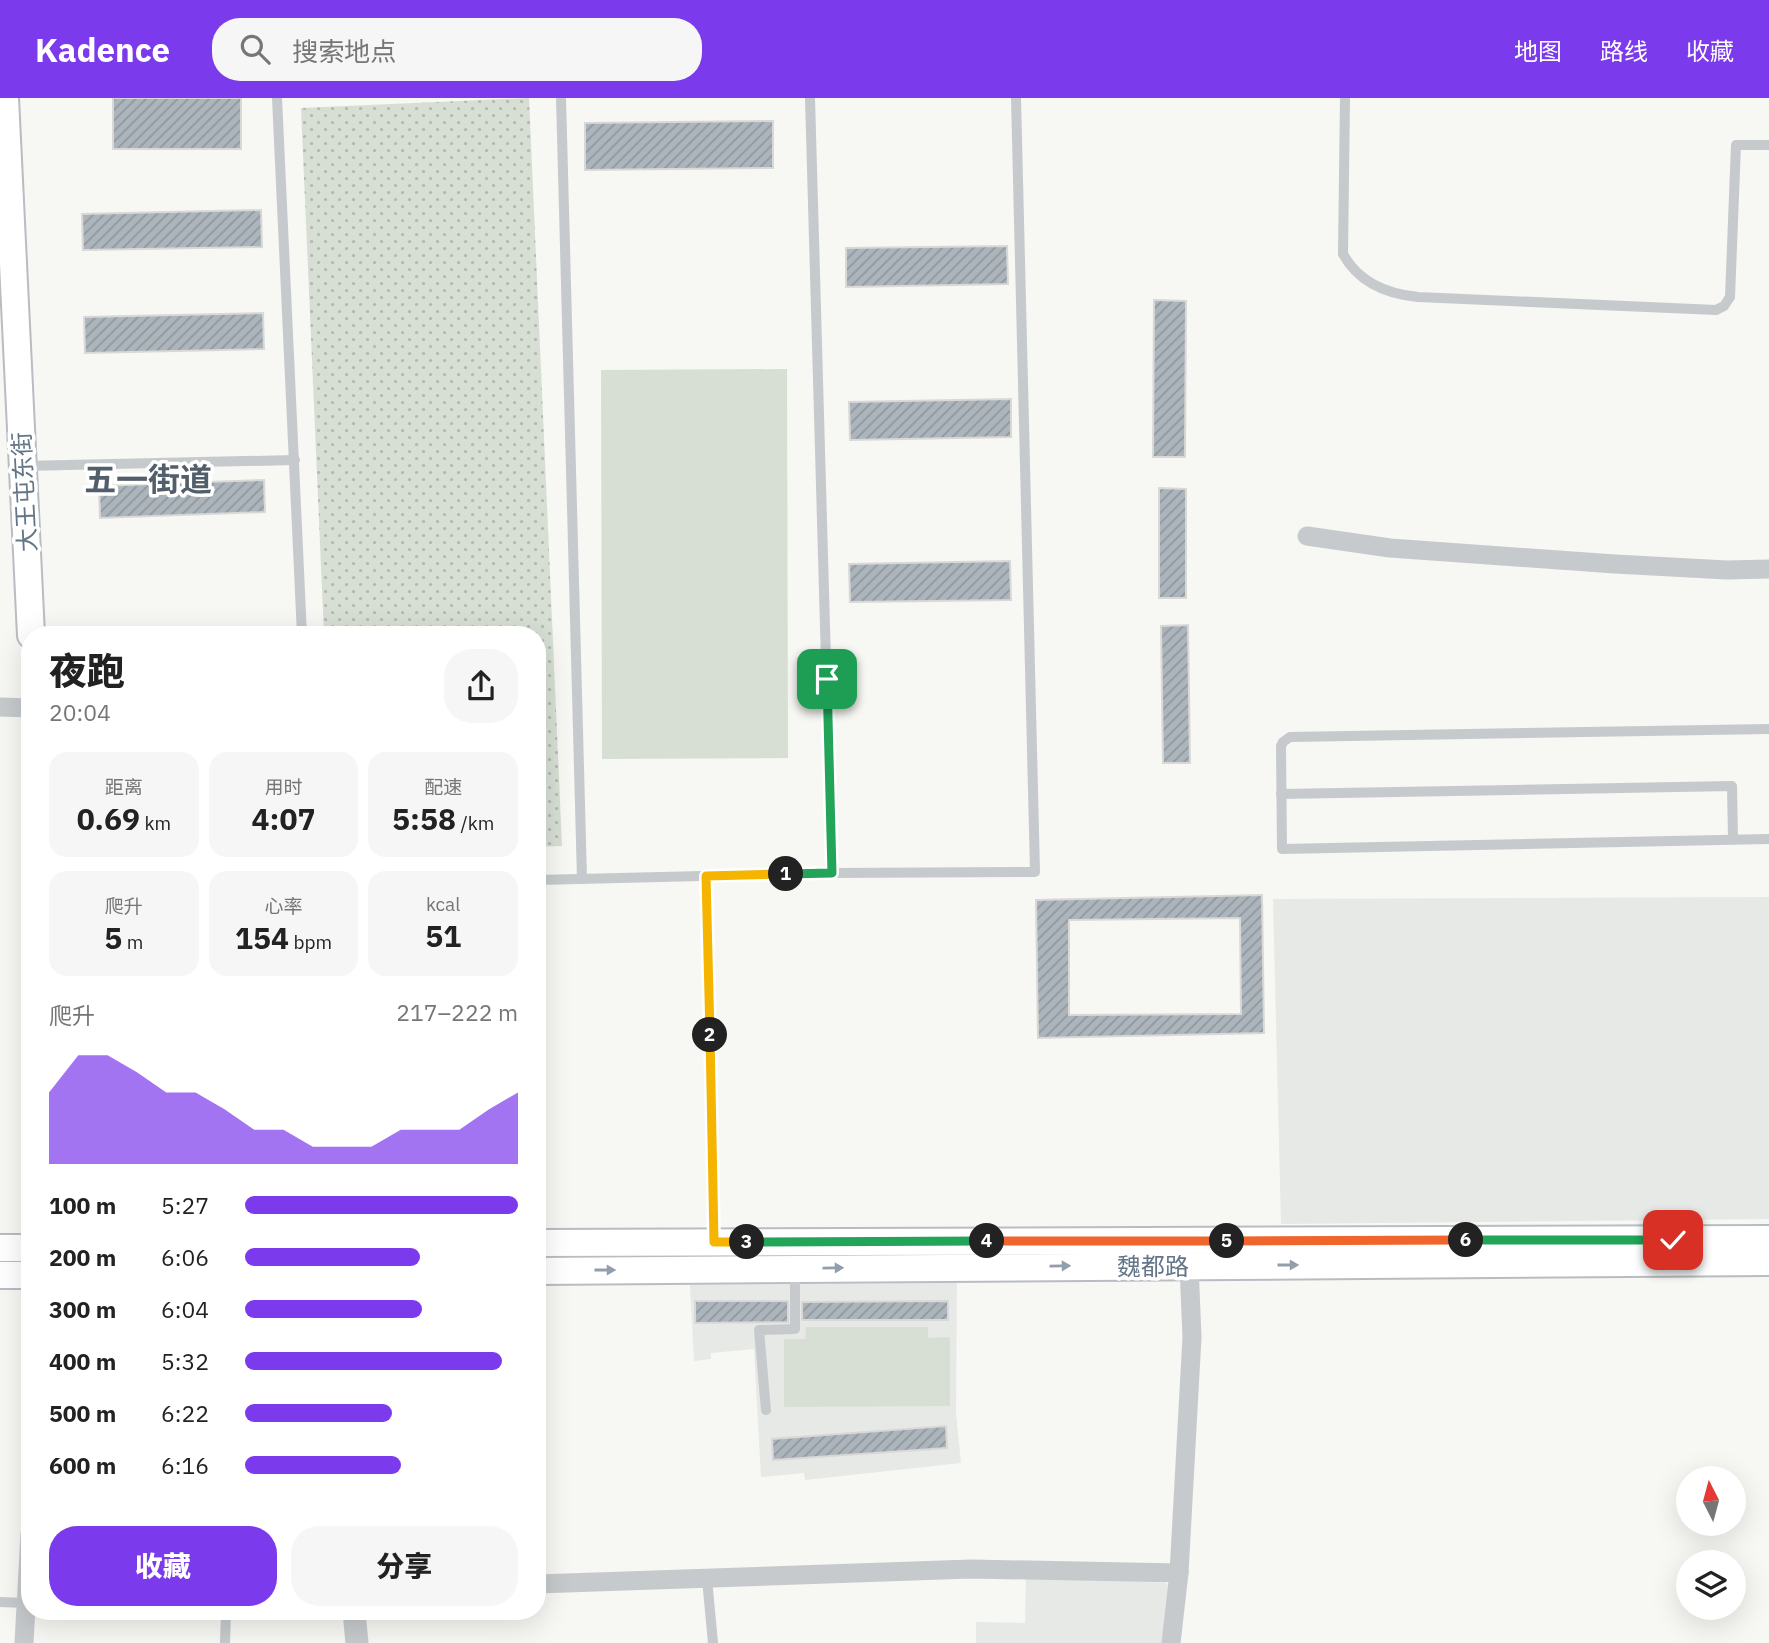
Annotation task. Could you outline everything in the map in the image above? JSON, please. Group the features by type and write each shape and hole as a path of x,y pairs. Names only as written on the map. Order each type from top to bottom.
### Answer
{"main road":[{"name":"大王屯东街","path":"5,98 6,263 23,466 32,626"},
{"name":"魏都路","path":"546,1243 1769,1239"},
{"path":"0,1248 21,1248"},
{"name":"魏都路","path":"546,1271 1769,1262"},
{"path":"0,1275 21,1275"}],"street":[{"path":"1307,536 1416,550 1615,564 1727,570 1769,569"},
{"path":"0,707 21,708"},
{"path":"1171,1643 1180,1573 1192,1337 1189,1265"},
{"path":"546,1584 971,1569 1180,1573"},
{"path":"24,1643 26,1620"},
{"path":"355,1620 357,1643"}],"lane":[{"path":"276,98 302,626"},
{"path":"561,98 582,878"},
{"path":"810,98 832,873"},
{"path":"546,880 832,873 1035,872 1016,98"},
{"path":"1345,98 1343,254 1358,274 1386,292 1418,297 1716,310 1724,306 1730,297 1736,145 1769,145"},
{"path":"23,466 295,460"},
{"path":"1769,729 1290,737 1281,746 1282,849 1769,839"},
{"path":"1281,794 1732,786 1733,839"},
{"path":"706,876 714,1242"},
{"path":"766,1410 759,1330 795,1329 795,1269"},
{"path":"708,1579 713,1643"},
{"path":"0,1602 21,1595"},
{"path":"225,1643 226,1620"}],"shaded area":[{"path":"529,98 562,846 546,847 546,626 324,626 301,108"},
{"path":"787,369 788,758 602,759 601,370"},
{"path":"1769,897 1769,1219 1281,1224 1273,899"},
{"path":"957,1283 956,1413 961,1463 805,1480 804,1473 761,1477 754,1349 711,1353 711,1359 694,1361 690,1285"},
{"path":"806,1327 928,1327 928,1338 950,1337 950,1406 784,1407 784,1339 805,1339"},
{"path":"1026,1577 1166,1583 1170,1588 1166,1643 976,1643 976,1622 1025,1623"}],"building":[{"path":"113,98 241,98 241,149 113,149"},
{"path":"773,121 773,168 585,170 585,123"},
{"path":"261,210 262,247 83,250 82,214"},
{"path":"1007,246 1008,284 846,287 846,248"},
{"path":"1154,300 1186,301 1185,457 1153,457"},
{"path":"263,313 264,349 85,353 84,317"},
{"path":"1011,399 1011,437 850,440 849,402"},
{"path":"264,480 265,512 100,518 99,486"},
{"path":"1159,488 1186,489 1186,598 1159,598"},
{"path":"1010,561 1011,600 850,602 849,564"},
{"path":"1188,625 1190,763 1163,763 1161,626"},
{"path":"1262,895 1264,1033 1038,1038 1036,900","holes":["1240,918 1241,1014 1069,1015 1069,920"]},
{"path":"695,1301 788,1301 788,1322 695,1323"},
{"path":"948,1301 948,1320 802,1320 802,1302"},
{"path":"946,1426 947,1448 773,1460 772,1439"}],"district":[{"name":"五一街道","path":"148,479"}],"route":[{"path":"827,679 832,873 706,876 714,1242 1673,1240"}]}
